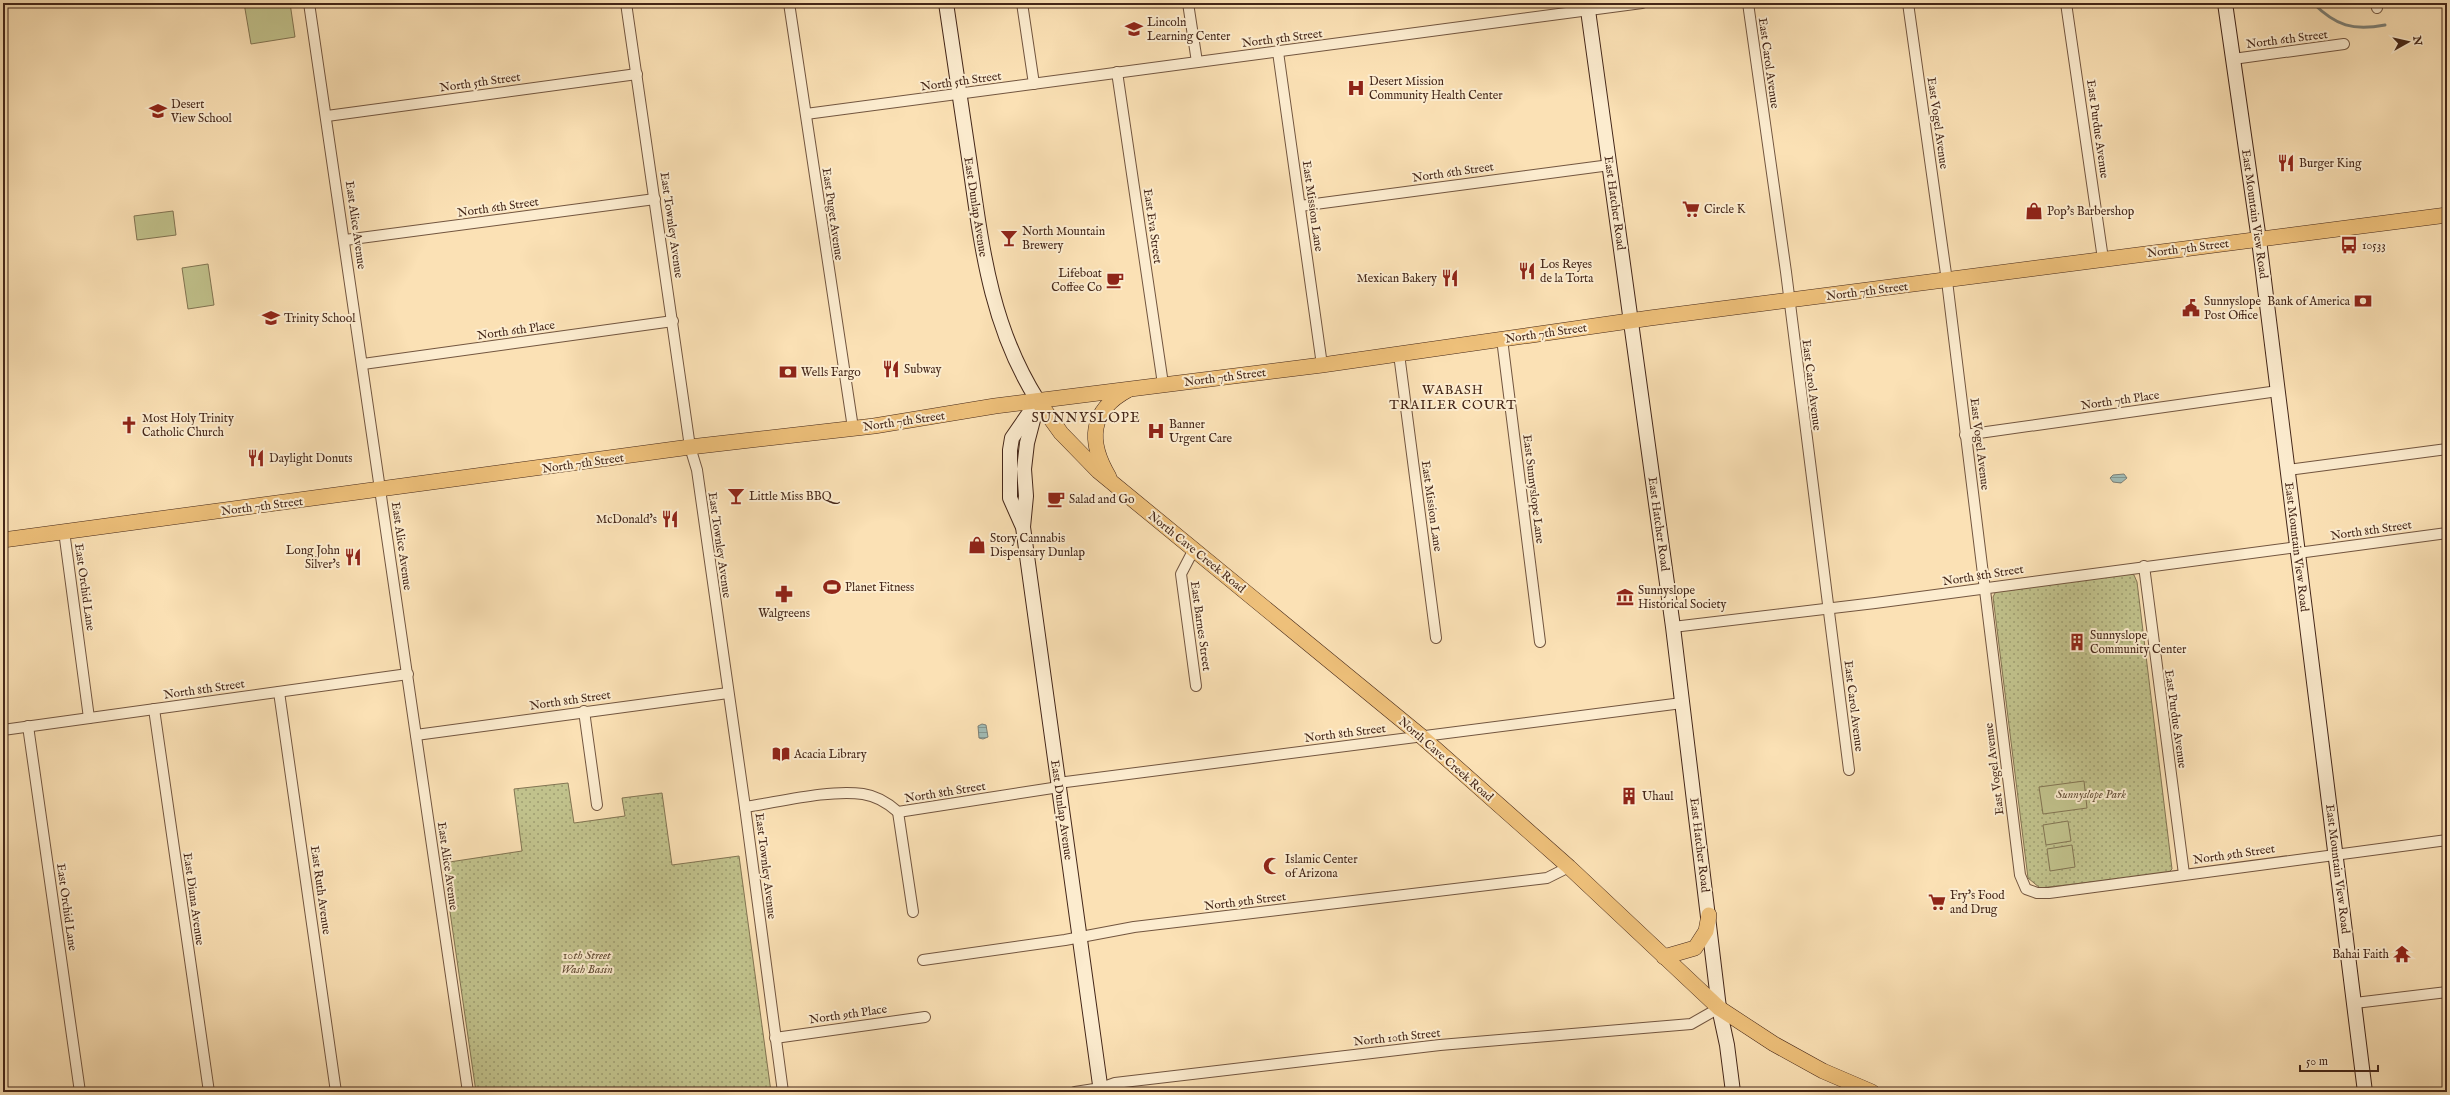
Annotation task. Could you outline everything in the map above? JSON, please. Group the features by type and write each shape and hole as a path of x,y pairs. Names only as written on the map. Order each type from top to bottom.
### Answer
{"main road":[{"name":"North 7th Street","path":"3,540 690,448 853,428 1038,400 1322,365 1632,321 1947,282 2103,259 2447,215"},
{"path":"1115,486 1099,454 1095,434 1096,420 1114,397 1133,388"},
{"name":"North Cave Creek Road","path":"1038,400 1079,453 1115,486 1421,736 1569,868 1719,1008 1774,1044 1823,1071 1872,1092"},
{"path":"1664,958 1695,948 1700,943 1706,931 1709,915"}],"street":[{"name":"East Alice Avenue","path":"309,3 327,116 468,1092"},
{"name":"East Townley Avenue","path":"626,3 673,321 690,448 697,470 745,807 774,1038 783,1092"},
{"name":"East Puget Avenue","path":"789,3 853,428"},
{"name":"East Dunlap Avenue","path":"946,3 988,282 1009,347 1023,376 1038,400 1027,443 1024,469 1026,496 1023,527 1101,1090"},
{"path":"1022,3 1034,84"},
{"path":"1188,3 1197,62"},
{"name":"North 5th Street","path":"806,114 1278,52 1588,7 1642,3"},
{"name":"East Carol Avenue","path":"1748,3 1789,301 1849,770"},
{"name":"East Vogel Avenue","path":"1908,3 1947,282 2020,875 2026,889"},
{"name":"East Purdue Avenue","path":"2066,3 2103,259"},
{"name":"East Mountain View Road","path":"2225,3 2259,240 2365,1092"},
{"name":"East Hatcher Road","path":"1588,7 1673,627 1709,915 1719,1008 1727,1045 1733,1092"},
{"name":"North 6th Street","path":"2233,59 2344,44"},
{"name":"East Mission Lane","path":"1278,52 1322,365"},
{"name":"East Eva Street","path":"1117,72 1163,384"},
{"name":"North 5th Street","path":"327,116 637,74"},
{"name":"North 6th Street","path":"1300,206 1610,165"},
{"name":"North 6th Street","path":"345,240 655,199"},
{"name":"North 6th Place","path":"363,364 673,321"},
{"name":"East Sunnyslope Lane","path":"1502,339 1540,642"},
{"name":"East Mission Lane","path":"1398,354 1436,638"},
{"name":"North 7th Place","path":"1965,435 2278,391"},
{"path":"2288,470 2447,449"},
{"name":"East Orchid Lane","path":"64,531 89,718"},
{"name":"North 8th Street","path":"1673,627 1828,609 2144,566 2447,533"},
{"name":"East Barnes Street","path":"1194,549 1181,574 1196,686"},
{"name":"East Purdue Avenue","path":"2144,566 2184,874"},
{"name":"North 8th Street","path":"3,730 408,674"},
{"name":"East Ruth Avenue","path":"279,692 336,1092"},
{"name":"North 8th Street","path":"416,735 584,711 728,693"},
{"name":"North 8th Street","path":"745,807 825,795 862,794 889,803 898,812 1058,785 1421,736 1682,703"},
{"name":"East Diana Avenue","path":"154,709 209,1092"},
{"path":"584,711 597,805"},
{"name":"East Orchid Lane","path":"28,726 80,1092"},
{"path":"898,812 913,912"},
{"name":"North 9th Street","path":"2026,889 2037,893 2049,893 2447,840"},
{"name":"North 9th Street","path":"923,960 1134,928 1547,878 1569,868"},
{"path":"2355,1003 2447,992"},
{"name":"North 10th Street","path":"1075,1092 1101,1090 1115,1083 1440,1045 1691,1024 1719,1008"},
{"name":"North 9th Place","path":"774,1038 925,1016"}],"green space":[{"path":"244,3 290,3 295,37 251,44"},
{"path":"173,211 176,235 137,240 134,216"},
{"path":"208,264 214,305 188,309 182,268"},
{"name":"Sunnyslope Park","path":"2130,573 2134,575 2137,582 2172,869 2168,873 2040,888 2028,878 1993,597 1996,591"},
{"path":"2084,781 2087,808 2043,814 2039,787"},
{"name":"10th Street Wash Basin","path":"568,783 574,823 625,816 622,798 662,793 672,865 739,856 771,1092 476,1092 443,863 522,851 514,789"},
{"path":"2068,821 2071,841 2046,845 2043,825"},
{"path":"2072,845 2075,867 2050,871 2047,849"}],"water":[{"path":"2124,474 2127,478 2121,483 2113,482 2110,478 2113,475"},
{"path":"982,724 986,725 988,737 983,739 979,738 978,726"}],"waterway":[{"path":"2313,3 2329,17 2346,25 2354,27 2374,27 2385,25"}],"place":[{"name":"Lincoln Learning Center","path":"1134,29"},
{"name":"Desert Mission Community Health Center","path":"1356,88"},
{"name":"Desert View School","path":"158,111"},
{"name":"Burger King","path":"2286,163"},
{"name":"Circle K","path":"1691,209"},
{"name":"Pop's Barbershop","path":"2034,211"},
{"name":"North Mountain Brewery","path":"1009,238"},
{"name":"10533","path":"2349,245"},
{"name":"Los Reyes de la Torta","path":"1527,271"},
{"name":"Mexican Bakery","path":"1450,278"},
{"name":"Lifeboat Coffee Co","path":"1115,280"},
{"name":"Bank of America","path":"2363,301"},
{"name":"Sunnyslope Post Office","path":"2191,308"},
{"name":"Trinity School","path":"271,318"},
{"name":"Subway","path":"891,369"},
{"name":"Wells Fargo","path":"788,372"},
{"name":"Most Holy Trinity Catholic Church","path":"129,425"},
{"name":"Banner Urgent Care","path":"1156,431"},
{"name":"Daylight Donuts","path":"256,458"},
{"name":"Little Miss BBQ","path":"736,496"},
{"name":"Salad and Go","path":"1056,499"},
{"name":"McDonald's","path":"670,519"},
{"name":"Story Cannabis Dispensary Dunlap","path":"977,545"},
{"name":"Long John Silver's","path":"353,557"},
{"name":"Planet Fitness","path":"832,587"},
{"name":"Walgreens","path":"784,594"},
{"name":"Sunnyslope Historical Society","path":"1625,597"},
{"name":"Sunnyslope Community Center","path":"2077,642"},
{"name":"Acacia Library","path":"781,754"},
{"name":"Uhaul","path":"1629,796"},
{"name":"Islamic Center of Arizona","path":"1272,866"},
{"name":"Fry's Food and Drug","path":"1937,902"},
{"name":"Bahai Faith","path":"2402,954"}],"district":[{"name":"WABASH TRAILER COURT","path":"1453,396"},
{"name":"SUNNYSLOPE","path":"1086,417"}]}
